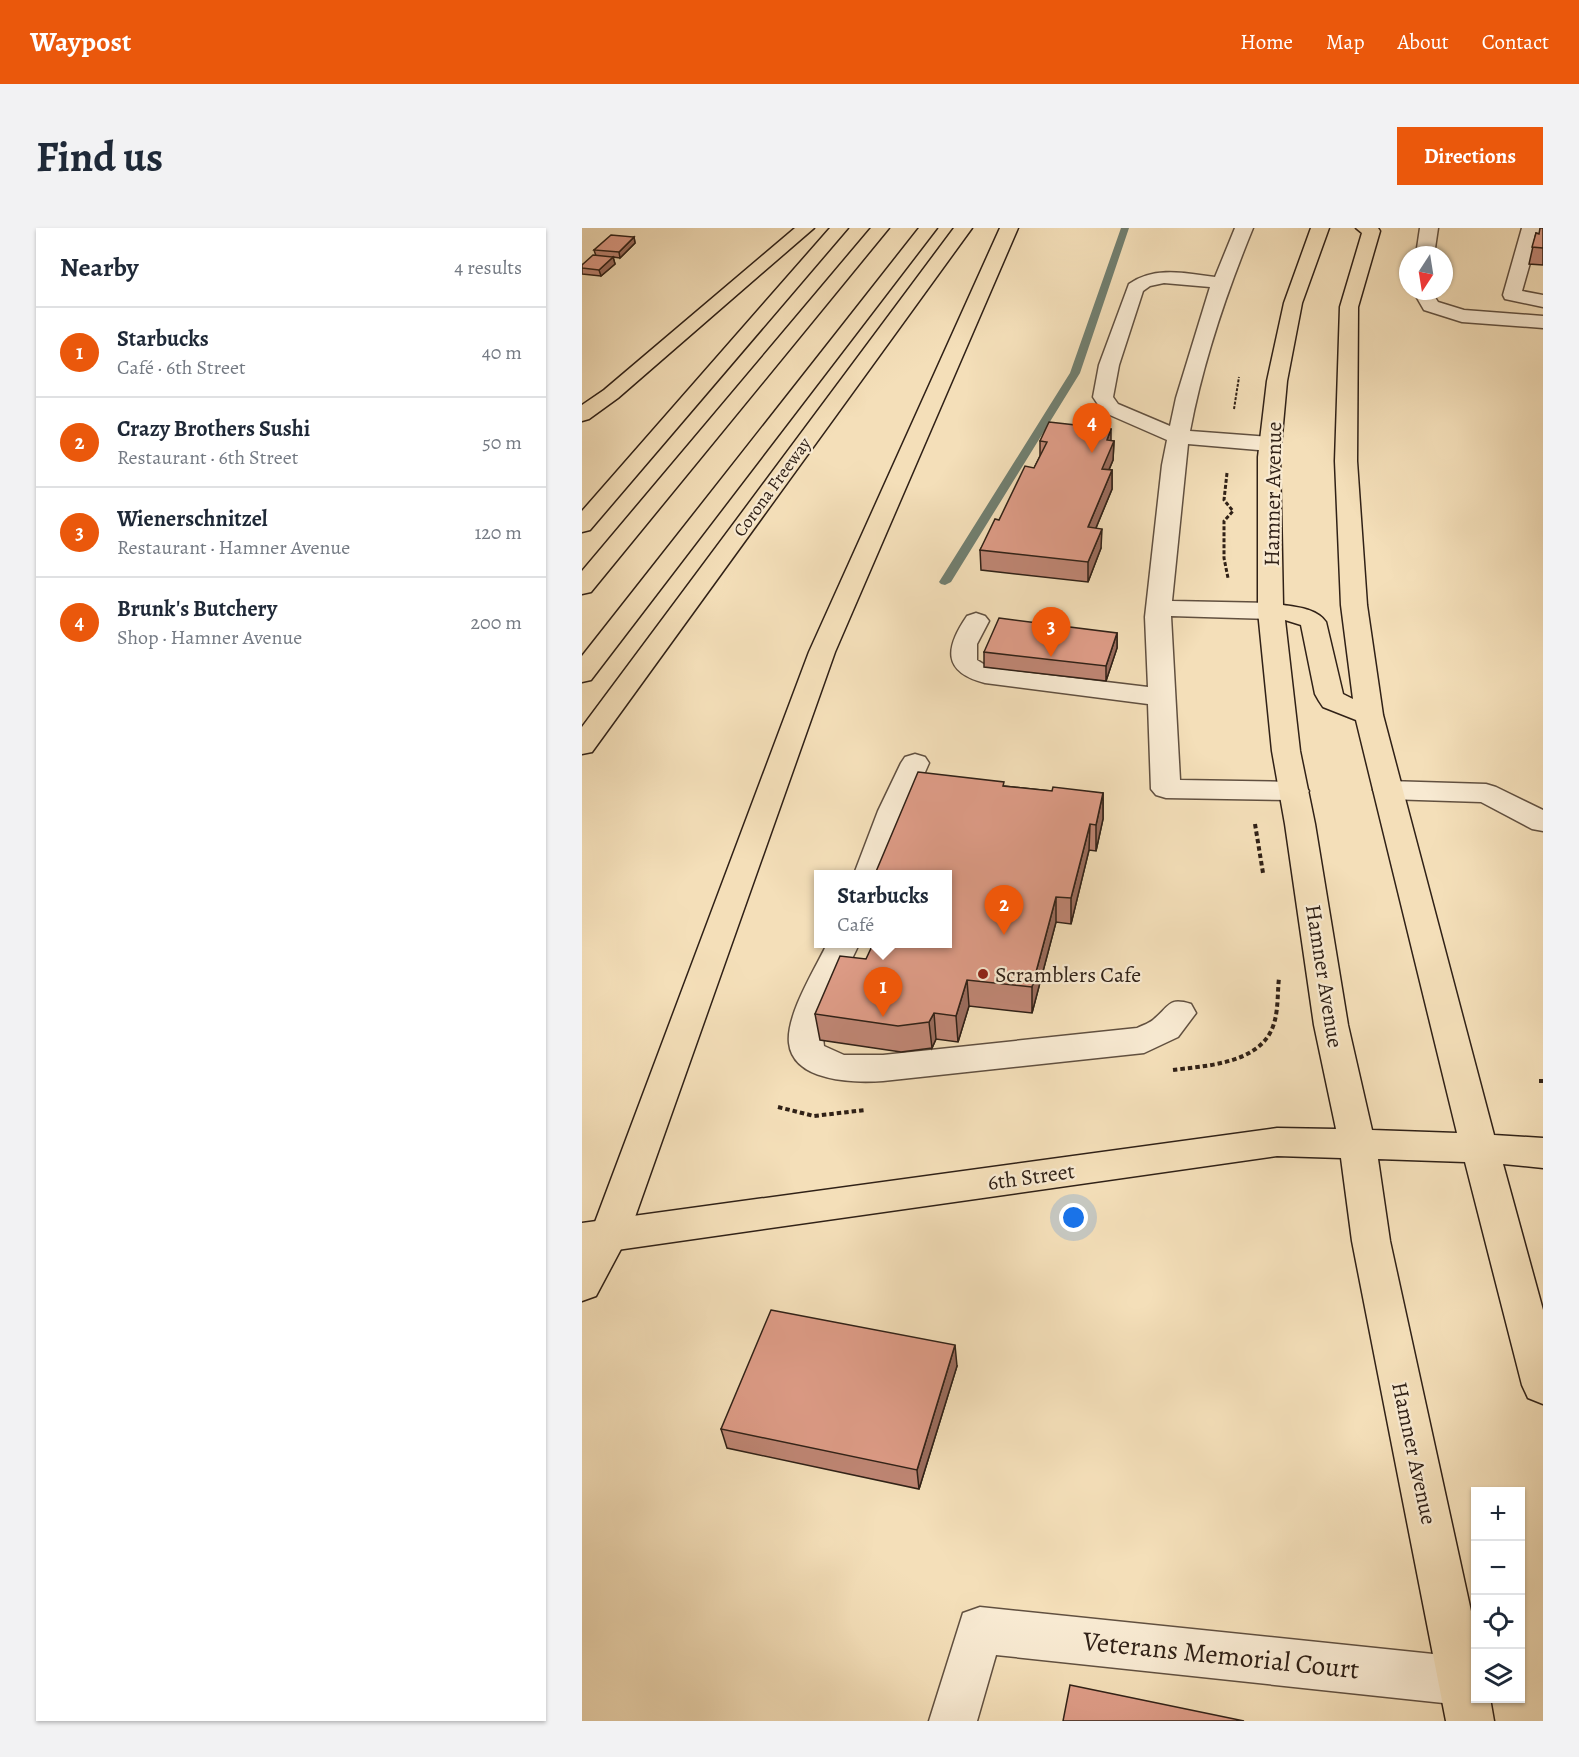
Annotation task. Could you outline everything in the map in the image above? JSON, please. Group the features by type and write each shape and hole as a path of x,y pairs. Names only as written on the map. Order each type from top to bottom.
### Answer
{"main road":[{"path":"582,415 611,394 805,228"},
{"path":"582,525 839,228"},
{"path":"582,587 879,228"},
{"path":"582,674 928,228"},
{"name":"Corona Freeway","path":"582,746 963,228"},
{"path":"582,1284 596,1236 822,652 1009,228"},
{"name":"Hamner Avenue","path":"1320,228 1293,303 1277,381 1270,444 1271,611 1286,751 1332,1025 1357,1143 1371,1241 1466,1701"},
{"path":"1365,228 1371,231 1349,307 1346,461 1354,605 1369,715 1454,1052 1543,1385"},
{"path":"1271,611 1298,615 1313,622 1329,694 1333,701 1369,715"},
{"name":"6th Street","path":"596,1236 1263,1143 1357,1143 1543,1153"}],"street":[{"path":"1244,228 1221,283 1186,399 1173,465 1159,608 1166,789 1294,791"},
{"path":"1427,246 1430,228"},
{"path":"1531,228 1512,295 1543,302"},
{"path":"1221,283 1156,278 1142,281 1135,288 1109,365 1103,397 1110,408 1178,437 1270,444"},
{"path":"1427,300 1431,306 1462,316 1543,322"},
{"path":"1159,608 1271,611"},
{"path":"976,621 964,644 964,661 972,670 985,675 1161,697"},
{"path":"871,870 893,811 915,763"},
{"path":"1388,790 1486,793 1543,822"},
{"path":"841,948 807,1029 806,1043 808,1050 823,1062 843,1068 890,1068 1144,1040 1166,1028 1179,1013"},
{"name":"Veterans Memorial Court","path":"953,1721 980,1630 1466,1701"}],"building":[{"path":"1540,228 1543,228 1543,248 1532,247 1536,233 1539,234"},
{"path":"611,235 634,237 619,252 594,250"},
{"path":"593,255 613,257 599,270 582,268 582,265"},
{"path":"1049,422 1111,429 1107,440 1114,441 1102,469 1112,470 1088,527 1102,529 1088,562 980,550 995,519 999,520 1025,466 1034,468 1047,442 1040,441"},
{"path":"999,618 1117,633 1106,666 984,652"},
{"path":"918,772 1004,782 1003,786 1052,791 1053,787 1103,793 1096,825 1090,824 1071,898 1056,897 1032,987 967,980 956,1016 934,1013 929,1022 898,1026 815,1014 840,956 866,959 871,948 952,948 952,870 877,870"},
{"path":"771,1310 955,1345 917,1470 721,1429"},
{"path":"1070,1685 1244,1721 1063,1721"}],"waterway":[{"path":"945,582 1075,373 1125,228"}],"place":[{"name":"Brunk's Butchery","path":"1092,453"},
{"name":"Wienerschnitzel","path":"1051,657"},
{"name":"Crazy Brothers Sushi","path":"1004,935"},
{"name":"Scramblers Cafe","path":"983,974"},
{"name":"Starbucks","path":"883,1017"}]}
